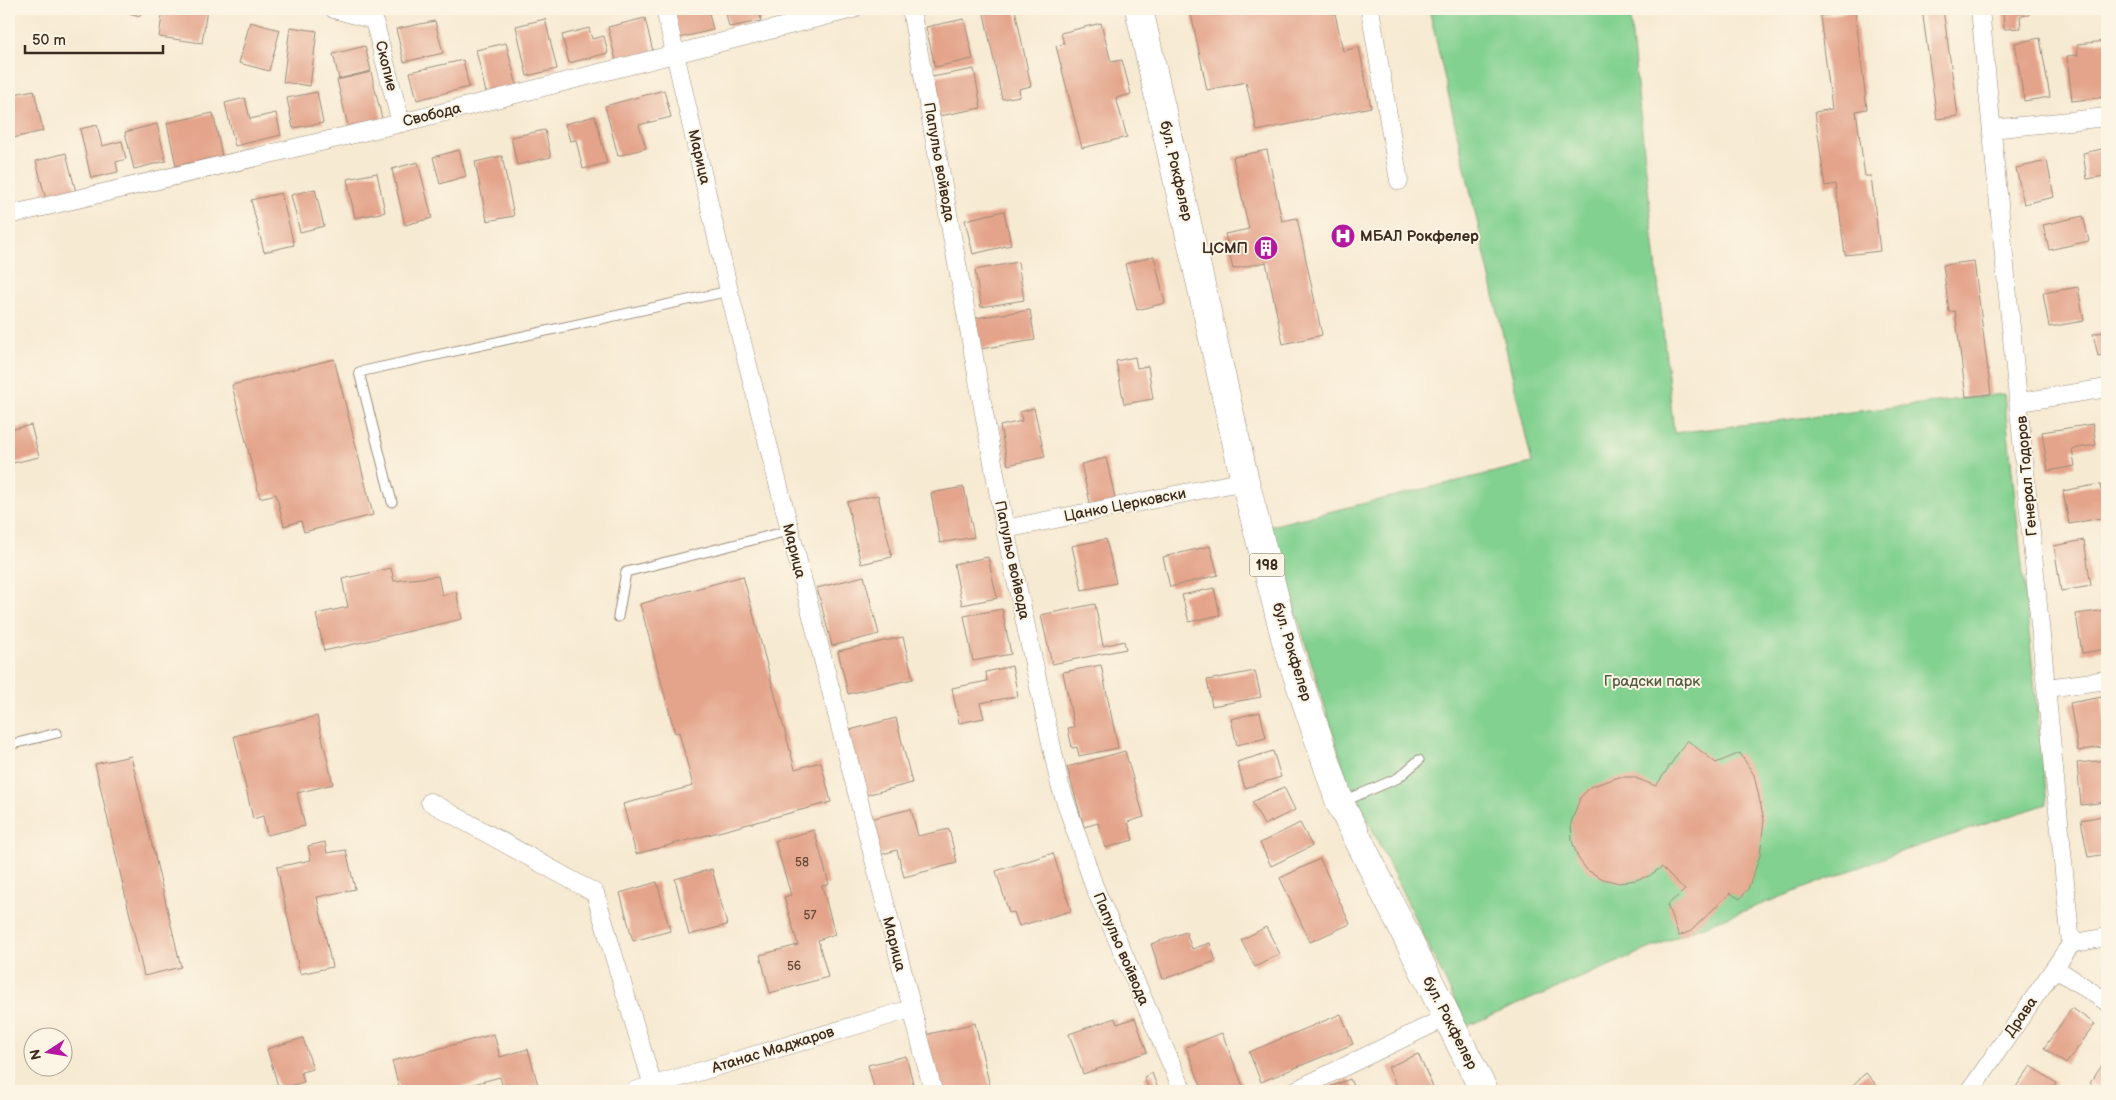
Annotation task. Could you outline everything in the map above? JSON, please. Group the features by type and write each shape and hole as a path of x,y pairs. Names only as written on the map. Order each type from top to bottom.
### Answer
{"main road":[{"name":"бул. Рокфелер","path":"1139,9 1245,481 1287,645 1340,803 1484,1091"}],"street":[{"path":"334,9 373,14"},
{"name":"Марица","path":"665,9 729,291 788,531 932,1091"},
{"name":"Свобода","path":"9,215 401,123 853,9"},
{"name":"Папульо войвода","path":"911,9 1005,529 1060,785 1094,886 1183,1091"},
{"path":"1370,9 1399,181"},
{"name":"Генерал Тодоров","path":"1980,9 2020,402 2071,944"},
{"name":"Скопие","path":"373,14 401,123"},
{"path":"1992,129 2107,117"},
{"path":"2020,402 2107,388"},
{"name":"Цанко Церковски","path":"1005,529 1245,481"},
{"path":"2047,688 2107,680"},
{"path":"430,802 595,893 653,1086"},
{"path":"2071,944 2107,937"},
{"name":"Драва","path":"1970,1091 2071,944"},
{"path":"2055,968 2107,1002"},
{"name":"Атанас Маджаров","path":"634,1091 910,1009"},
{"path":"1294,1091 1447,1017"}],"lane":[{"path":"392,502 359,372 729,291"},
{"path":"618,616 626,572 788,531"},
{"path":"9,745 57,733"},
{"path":"1340,803 1398,778 1419,760"}],"green space":[{"name":"Градски парк","path":"1429,9 1629,9 1674,433 2004,394 2047,804 1894,854 1691,931 1467,1026 1345,773 1270,526 1532,463"}],"building":[{"path":"114,9 142,9 140,16"},
{"path":"163,9 207,9 202,43 159,37"},
{"path":"673,9 708,9 713,30 679,38"},
{"path":"725,9 759,9 761,21 729,27"},
{"path":"772,9 795,9 795,10 773,14"},
{"path":"983,9 1015,9 1031,86 1019,89 1020,96 1002,99"},
{"path":"1190,9 1334,9 1343,51 1359,47 1371,107 1257,131 1246,82 1207,90"},
{"path":"1922,9 1943,9 1958,116 1937,119"},
{"path":"2003,9 2028,9 2029,15 2020,16 2021,28 2004,29"},
{"path":"1855,11 1867,109 1856,111 1865,176 1871,176 1880,251 1845,255 1836,184 1825,186 1815,112 1832,109 1820,16"},
{"path":"645,18 654,56 617,65 608,27"},
{"path":"545,19 557,69 527,76 516,26"},
{"path":"964,19 973,59 935,67 926,27"},
{"path":"435,21 443,53 404,62 396,29"},
{"path":"250,22 280,30 269,71 239,63"},
{"path":"1101,23 1111,62 1122,60 1131,94 1116,98 1127,137 1082,148 1056,46 1064,44 1061,33"},
{"path":"290,27 317,31 310,86 283,82"},
{"path":"589,28 592,39 604,36 608,53 569,63 562,35"},
{"path":"2040,38 2050,97 2024,101 2015,43"},
{"path":"2107,41 2107,97 2072,101 2067,56 2078,55 2077,44"},
{"path":"506,43 518,90 487,97 476,50"},
{"path":"365,46 371,71 339,79 333,54"},
{"path":"463,60 469,87 417,100 410,72"},
{"path":"974,69 981,108 939,116 932,77"},
{"path":"371,72 382,119 348,126 337,80"},
{"path":"34,90 43,131 9,139 9,95"},
{"path":"664,90 671,117 639,125 646,148 618,156 605,106"},
{"path":"317,92 323,123 293,128 287,98"},
{"path":"245,98 250,119 276,113 281,135 235,146 225,103"},
{"path":"213,113 222,156 176,166 167,123"},
{"path":"595,116 607,163 583,169 576,140 570,141 565,124"},
{"path":"157,124 166,161 134,169 125,132"},
{"path":"97,125 102,146 122,141 126,159 116,162 118,172 91,178 80,129"},
{"path":"545,130 551,157 517,165 511,137"},
{"path":"2107,148 2107,165 2103,166 2105,176 2087,179 2083,153"},
{"path":"459,150 466,176 440,184 433,157"},
{"name":"ЦСМП","path":"1267,150 1282,221 1297,218 1322,335 1283,344 1266,262 1233,269 1225,234 1249,229 1233,157"},
{"path":"66,153 77,196 47,204 36,161"},
{"path":"502,156 514,216 487,221 475,162"},
{"path":"2047,161 2054,197 2024,204 2016,168"},
{"path":"418,162 432,218 405,225 392,169"},
{"path":"377,173 385,212 355,218 347,179"},
{"path":"315,189 324,226 300,232 291,195"},
{"path":"281,193 294,245 264,252 251,200"},
{"path":"1004,211 1011,245 973,254 965,220"},
{"path":"2083,216 2089,241 2049,250 2043,225"},
{"path":"1154,256 1165,303 1137,310 1125,264"},
{"path":"1974,261 1991,394 1966,397 1955,311 1949,312 1943,265"},
{"path":"1018,262 1024,300 981,307 975,270"},
{"path":"2078,287 2084,321 2049,327 2043,293"},
{"path":"1030,310 1035,340 980,349 975,318"},
{"path":"2107,331 2107,354 2098,356 2093,334"},
{"path":"1135,357 1137,368 1148,366 1153,399 1124,404 1116,361"},
{"path":"334,359 373,515 304,532 301,521 284,526 276,494 260,498 232,385"},
{"path":"1034,408 1045,457 1008,465 1000,426 1022,421 1020,412"},
{"path":"2093,424 2096,445 2072,449 2075,466 2048,471 2042,432"},
{"path":"31,425 39,457 9,464 9,430"},
{"path":"1106,458 1117,506 1092,511 1081,464"},
{"path":"2100,484 2106,517 2069,524 2063,491"},
{"path":"2107,485 2107,509 2106,509 2101,486"},
{"path":"964,487 974,537 940,543 931,493"},
{"path":"878,495 892,557 861,564 847,502"},
{"path":"1106,539 1116,583 1082,590 1072,546"},
{"path":"2084,540 2091,586 2061,591 2054,546"},
{"path":"1210,546 1218,575 1170,587 1163,557"},
{"path":"988,557 997,598 962,605 954,564"},
{"path":"391,568 394,581 438,576 442,595 456,592 462,619 324,651 316,614 348,607 342,579"},
{"path":"743,576 795,769 821,762 831,802 636,854 623,804 693,786 679,732 675,733 640,604"},
{"path":"864,576 879,634 832,646 817,588"},
{"path":"1214,588 1220,615 1189,622 1182,595"},
{"path":"1095,604 1103,646 1124,641 1126,649 1052,664 1041,615"},
{"path":"1002,609 1011,654 973,661 964,616"},
{"path":"2106,610 2107,649 2082,653 2076,614"},
{"path":"903,637 913,679 848,694 838,651"},
{"path":"1101,665 1118,748 1079,756 1077,747 1072,748 1068,728 1074,727 1063,672"},
{"path":"1012,666 1018,696 980,703 984,718 959,723 952,688 987,681 986,672"},
{"path":"1255,671 1261,697 1212,706 1207,680"},
{"path":"2102,697 2107,746 2078,751 2070,703"},
{"path":"1260,712 1266,738 1237,745 1231,719"},
{"path":"317,716 333,784 297,793 305,826 267,835 263,816 253,819 234,736"},
{"path":"896,718 912,783 862,796 846,731"},
{"path":"1687,740 1716,763 1740,753 1754,775 1764,820 1760,856 1748,889 1740,899 1730,893 1691,931 1679,936 1667,905 1685,890 1662,867 1649,876 1619,883 1603,879 1587,870 1578,858 1572,841 1571,823 1580,798 1590,787 1619,777 1633,777 1656,786"},
{"path":"1125,751 1144,817 1128,822 1133,840 1105,848 1098,823 1084,827 1067,767"},
{"path":"1273,751 1281,777 1245,788 1237,762"},
{"path":"131,756 181,967 144,976 95,764"},
{"path":"2107,760 2107,802 2081,805 2077,763"},
{"path":"1284,787 1295,810 1264,825 1252,802"},
{"path":"911,809 918,836 949,829 957,863 904,877 897,850 879,855 870,819"},
{"path":"2107,815 2107,854 2088,857 2081,820"},
{"path":"1300,823 1312,846 1271,866 1260,843"},
{"path":"814,830 829,884 822,886 835,934 818,940 828,977 770,993 760,955 798,945 784,897 791,895 775,841"},
{"path":"325,842 327,853 346,850 355,889 317,897 332,967 300,974 277,867 311,860 308,846"},
{"path":"1053,853 1071,911 1019,926 1014,912 1009,913 996,871"},
{"path":"1320,859 1350,924 1310,942 1280,878"},
{"path":"712,869 727,925 689,935 675,879"},
{"path":"657,882 670,931 633,941 620,893"},
{"path":"1266,927 1280,954 1255,967 1241,940"},
{"path":"1186,932 1192,949 1210,943 1216,961 1163,979 1151,944"},
{"path":"2072,1008 2095,1024 2066,1064 2044,1048"},
{"path":"1341,1014 1353,1044 1261,1082 1249,1052"},
{"path":"1115,1018 1117,1024 1135,1018 1147,1052 1083,1074 1069,1034"},
{"path":"975,1023 991,1091 937,1091 925,1035"},
{"path":"1222,1033 1245,1091 1203,1091 1186,1047"},
{"path":"494,1034 500,1057 528,1049 538,1085 514,1091 504,1091 500,1077 448,1091 400,1091 392,1061"},
{"path":"303,1038 313,1069 301,1072 304,1082 279,1089 267,1049"},
{"path":"1418,1054 1435,1091 1399,1091 1388,1067"},
{"path":"906,1056 915,1091 875,1091 868,1065"},
{"path":"2107,1058 2107,1091 2103,1091 2090,1083"},
{"path":"2031,1066 2056,1083 2050,1091 2013,1091"},
{"path":"1152,1073 1159,1091 1146,1091 1149,1090 1144,1077"},
{"path":"1866,1073 1880,1089 1877,1091 1846,1091"},
{"path":"1350,1079 1355,1091 1319,1091"}],"place":[{"name":"МБАЛ Рокфелер","path":"1343,236"},
{"name":"ЦСМП","path":"1266,248"}]}
